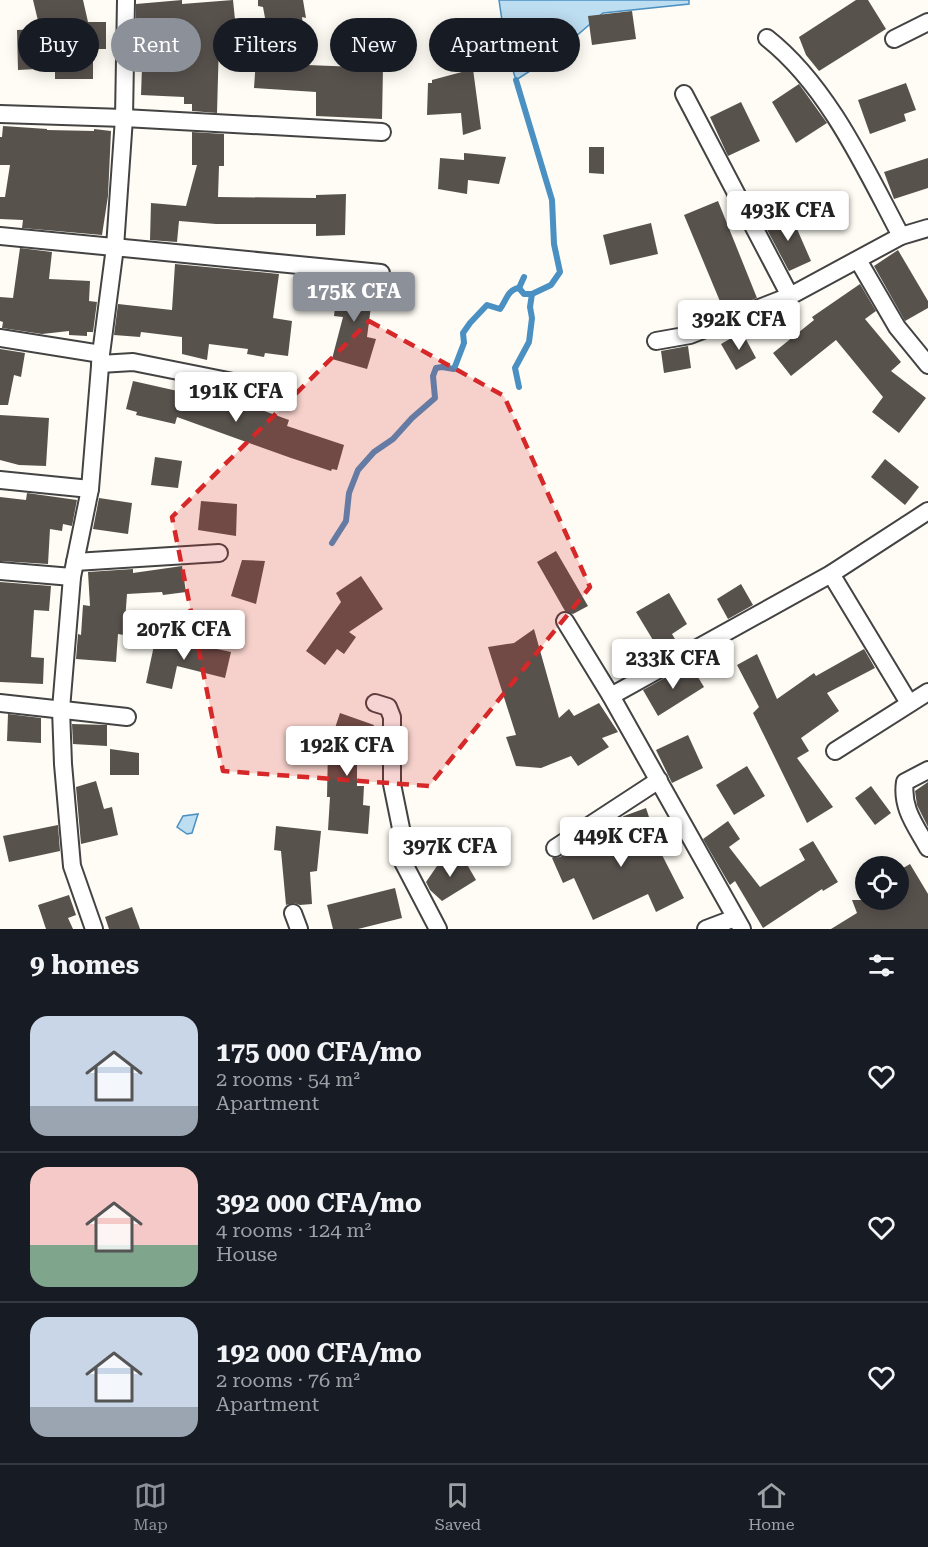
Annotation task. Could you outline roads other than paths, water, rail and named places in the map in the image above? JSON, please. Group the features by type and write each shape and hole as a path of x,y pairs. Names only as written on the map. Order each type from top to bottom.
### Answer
{"street":[{"path":"94,929 72,866 63,764 61,709 73,570 90,489 101,359 115,247 124,118 126,0"},
{"path":"894,39 928,22"},
{"path":"767,38 788,55 813,85 856,151 901,236"},
{"path":"684,94 790,296"},
{"path":"0,114 124,118 382,132"},
{"path":"656,341 690,335 790,296 901,236 928,228"},
{"path":"0,236 381,273"},
{"path":"858,260 897,327 928,365"},
{"path":"0,338 101,359 132,362 243,384"},
{"path":"0,480 90,489"},
{"path":"611,696 831,574 928,511"},
{"path":"0,571 73,570 219,553"},
{"path":"831,574 909,703"},
{"path":"565,621 611,696 738,923 706,929"},
{"path":"835,751 928,692"},
{"path":"0,703 127,717"},
{"path":"375,703 388,706 392,717 392,784 404,843 403,862 438,929"},
{"path":"928,770 905,782 903,794 905,806 928,848"},
{"path":"555,848 659,780"},
{"path":"293,913 299,929"}],"water":[{"path":"499,0 689,0 689,4 603,13 580,33 580,18 502,18"},
{"path":"514,72 529,72 516,80"},
{"path":"198,814 192,833 187,834 177,827 183,816"}],"waterway":[{"path":"516,80 552,200 554,244 560,272 551,285 532,294 529,342 515,368 519,387"},
{"path":"519,288 524,277"},
{"path":"332,543 346,521 349,493 358,470 374,452 393,439 435,398 433,376 436,368 454,369 464,343 463,333 470,323 487,305 500,309 515,289 519,288 524,294 532,294"}]}
